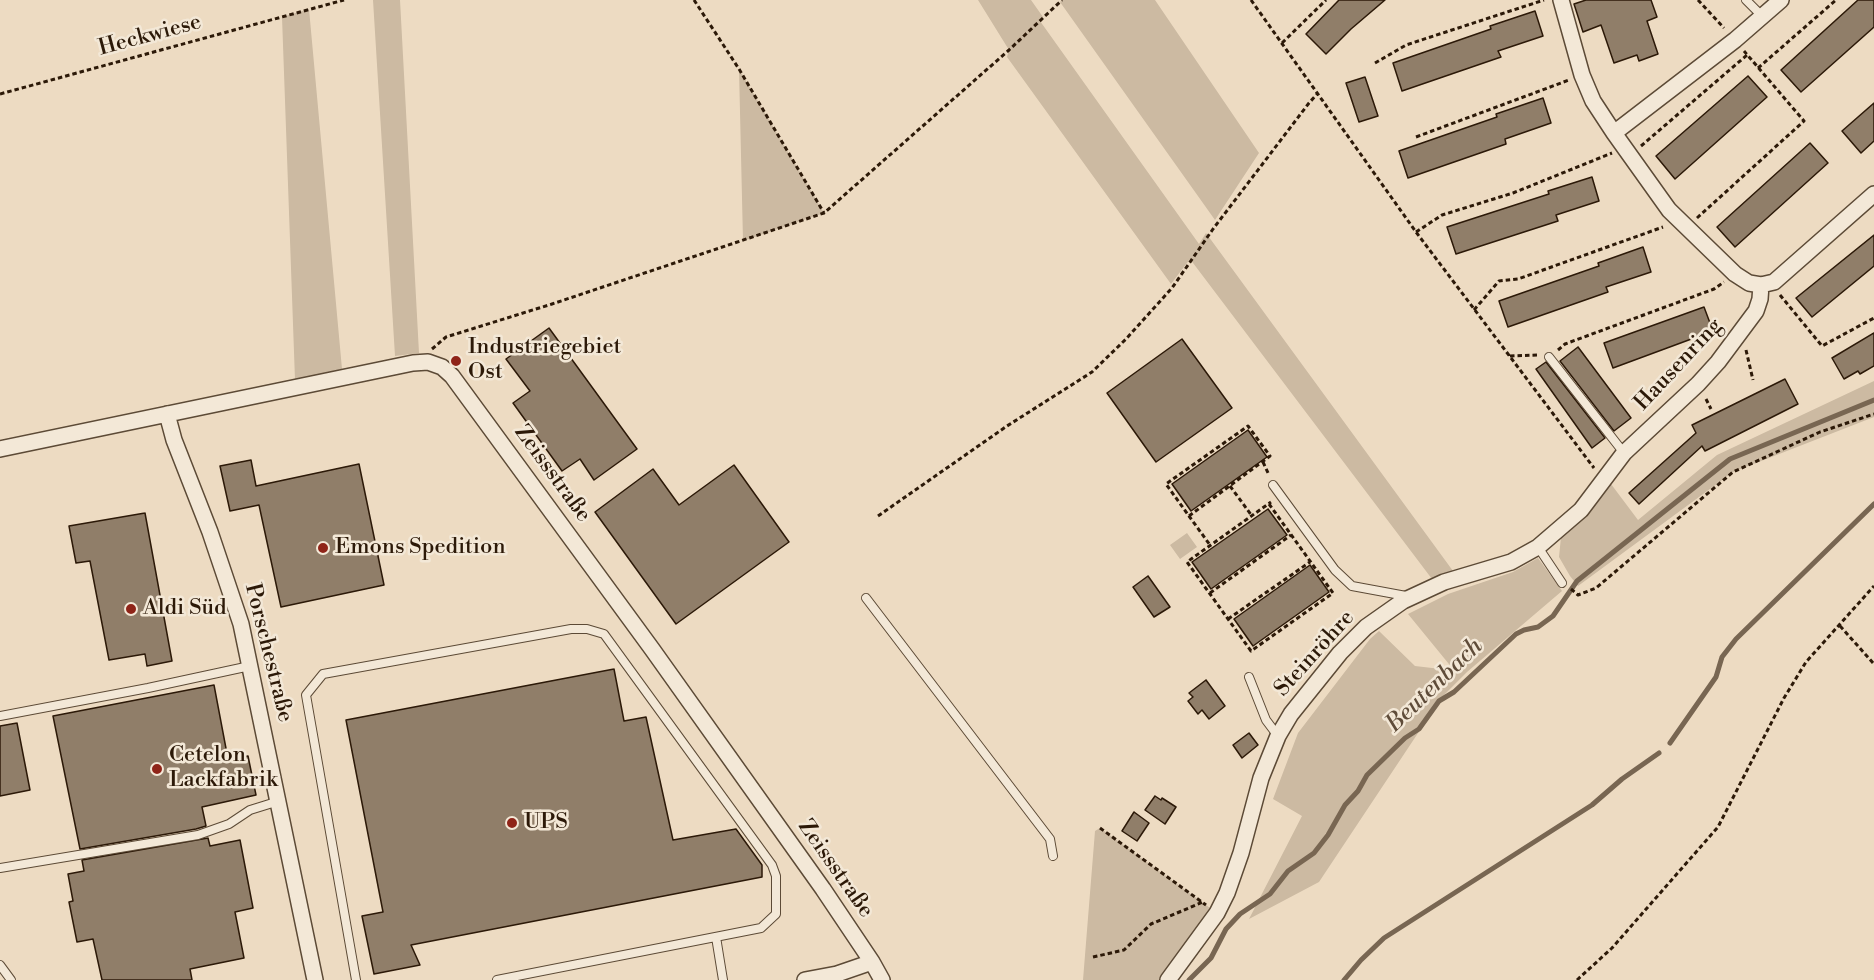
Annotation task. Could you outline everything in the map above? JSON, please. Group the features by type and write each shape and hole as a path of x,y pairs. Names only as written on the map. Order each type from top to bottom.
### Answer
{"street":[{"path":"1561,0 1582,75 1593,101 1669,210 1735,274 1749,283 1768,284 1874,194"},
{"path":"1623,144 1780,0"},
{"name":"Hausenring","path":"1613,466 1698,384 1756,311 1768,284"},
{"path":"0,449 70,440 167,414 412,363 428,362"},
{"name":"Zeissstraße","path":"428,362 442,366 452,376 823,889 882,980"},
{"name":"Porschestraße","path":"167,414 174,440 210,532 241,624 315,980"},
{"name":"Steinröhre","path":"1168,980 1217,913 1231,883 1261,778 1278,736 1291,714 1340,653 1366,627 1410,597 1444,582 1511,562 1538,547 1581,510 1613,466"},
{"path":"805,980 837,974 872,962"}],"lane":[{"path":"1746,0 1762,16"},
{"path":"1549,357 1624,453"},
{"path":"1272,485 1335,570 1352,586 1410,597"},
{"path":"1538,547 1562,583"},
{"path":"866,598 1050,838 1053,856"},
{"path":"356,980 306,695 323,674 571,629 587,629 603,634 772,865 776,876 776,914 761,928 496,980"},
{"path":"0,716 250,666"},
{"path":"1249,677 1266,720 1278,736"},
{"path":"0,868 198,835 229,824 250,810 279,801"},
{"path":"716,937 723,980"},
{"path":"0,965 11,980"}],"path":[{"name":"Heckwiese","path":"0,94 344,0"},
{"path":"694,0 739,69 824,213"},
{"path":"428,362 429,352 446,337 824,213 1000,58 1062,0"},
{"path":"1251,0 1416,232 1603,480"},
{"path":"1282,43 1326,0"},
{"path":"1375,63 1406,45 1544,0"},
{"path":"1474,310 1499,281 1518,279 1668,225 1682,223 1804,121 1698,0"},
{"path":"1758,68 1836,0"},
{"path":"1416,232 1442,215 1513,193 1607,156 1747,55"},
{"path":"1416,137 1582,75"},
{"path":"878,516 1101,364 1172,288 1213,229 1318,93"},
{"path":"1509,356 1544,354 1549,357 1565,344 1714,289 1735,274"},
{"path":"1768,284 1822,346 1874,318"},
{"path":"1742,331 1753,380"},
{"path":"1578,595 1596,588 1733,472 1820,432 1874,414"},
{"path":"1189,516 1270,456 1248,426 1166,484 1189,516 1210,545"},
{"path":"1230,486 1252,516"},
{"path":"1269,504 1333,593 1251,651 1187,562 1280,496"},
{"path":"1210,593 1291,535"},
{"path":"1228,619 1310,562"},
{"path":"1576,980 1612,948 1718,827 1784,698 1806,662 1874,586"},
{"path":"1840,626 1874,664"},
{"path":"1100,828 1217,913"},
{"path":"1093,957 1124,950 1151,924 1203,902"}],"shaded area":[{"path":"373,0 400,0 419,353 395,356"},
{"path":"978,0 1031,0 1043,17 1040,21 1199,244 1206,233 1453,571 1432,579 1190,259 1171,284 1007,57 1009,50"},
{"path":"1062,0 1155,0 1259,153 1215,220 1060,2"},
{"path":"309,9 342,369 295,380 282,17"},
{"path":"739,69 824,213 743,241"},
{"path":"1874,381 1874,417 1733,472 1578,586 1570,576 1559,557 1561,537 1611,484 1638,520 1717,455"},
{"path":"1187,533 1197,547 1180,559 1170,545"},
{"path":"1538,558 1562,591 1467,672 1442,697 1319,882 1249,919 1302,816 1273,799 1298,733 1370,639 1379,631 1415,666 1458,671 1453,669 1408,614 1448,594 1513,572"},
{"path":"1100,828 1217,913 1163,980 1083,980 1095,831"}],"building":[{"path":"1339,0 1385,0 1326,54 1306,34"},
{"path":"1586,0 1651,0 1657,17 1647,21 1658,54 1639,61 1637,55 1614,63 1601,25 1583,32 1574,4"},
{"path":"1858,0 1874,0 1874,27 1801,92 1781,70"},
{"path":"1535,11 1543,36 1498,51 1501,57 1402,91 1393,63"},
{"path":"1748,76 1767,97 1675,179 1656,156"},
{"path":"1365,77 1378,116 1359,122 1346,83"},
{"path":"1543,98 1551,123 1505,139 1506,144 1408,178 1399,151 1497,117 1496,114"},
{"path":"1874,103 1874,141 1861,153 1842,131"},
{"path":"1810,143 1828,163 1735,247 1717,227"},
{"path":"1592,177 1599,201 1556,215 1558,221 1456,254 1447,227 1549,194 1548,191"},
{"path":"1874,235 1874,266 1812,317 1796,298"},
{"path":"1643,247 1651,272 1606,287 1608,292 1508,327 1499,301 1599,266 1598,263"},
{"path":"1704,307 1713,331 1613,368 1604,343"},
{"path":"549,328 637,449 594,480 580,459 562,471 513,403 530,391 506,359"},
{"path":"1874,333 1874,366 1844,379 1832,358"},
{"path":"1182,339 1232,408 1156,462 1107,393"},
{"path":"1578,347 1631,418 1614,431 1560,361"},
{"path":"1546,362 1605,438 1592,448 1536,369"},
{"path":"1785,379 1798,404 1705,451 1702,446 1639,504 1629,493 1696,433 1692,425"},
{"path":"1248,430 1267,457 1191,511 1172,484"},
{"name":"Emons Spedition","path":"251,460 256,486 359,464 384,585 281,607 259,505 230,511 220,466"},
{"path":"734,465 789,542 676,624 595,512 653,469 679,505"},
{"path":"1268,509 1287,535 1211,589 1192,562"},
{"name":"Aldi Süd","path":"145,513 172,661 147,666 145,654 109,660 90,561 76,563 69,526"},
{"path":"1310,565 1329,592 1253,646 1234,619"},
{"path":"1148,576 1170,607 1154,617 1133,587"},
{"name":"UPS","path":"614,669 624,721 646,717 673,840 736,829 762,865 762,877 411,945 420,965 374,974 362,916 383,912 346,720"},
{"path":"1206,680 1225,706 1209,719 1202,710 1198,714 1188,701 1193,697 1189,693"},
{"name":"Cetelon Lackfabrik","path":"214,685 228,759 248,756 256,795 202,807 206,826 80,849 53,716"},
{"path":"17,723 30,790 0,796 0,726"},
{"path":"1249,733 1258,745 1242,758 1233,745"},
{"path":"1155,796 1176,807 1165,824 1145,810"},
{"path":"1134,812 1149,823 1137,841 1122,831"},
{"path":"208,838 210,846 240,840 253,908 235,912 244,958 190,969 192,980 102,980 93,939 77,942 69,902 73,901 68,874 84,871 82,860"}],"waterway":[{"name":"Beutenbach","path":"1189,980 1211,958 1226,929 1240,914 1270,894 1288,871 1314,853 1367,775 1405,738 1419,729 1439,701 1454,692 1516,634 1538,627 1553,616 1577,581 1730,459 1874,400"},
{"path":"1670,743 1716,677 1722,657 1736,639 1874,504"},
{"path":"1344,980 1384,938 1592,805 1622,779 1659,753"}],"place":[{"name":"Industriegebiet Ost","path":"456,361"},
{"name":"Emons Spedition","path":"323,548"},
{"name":"Aldi Süd","path":"131,609"},
{"name":"Cetelon Lackfabrik","path":"157,769"},
{"name":"UPS","path":"512,823"}]}
